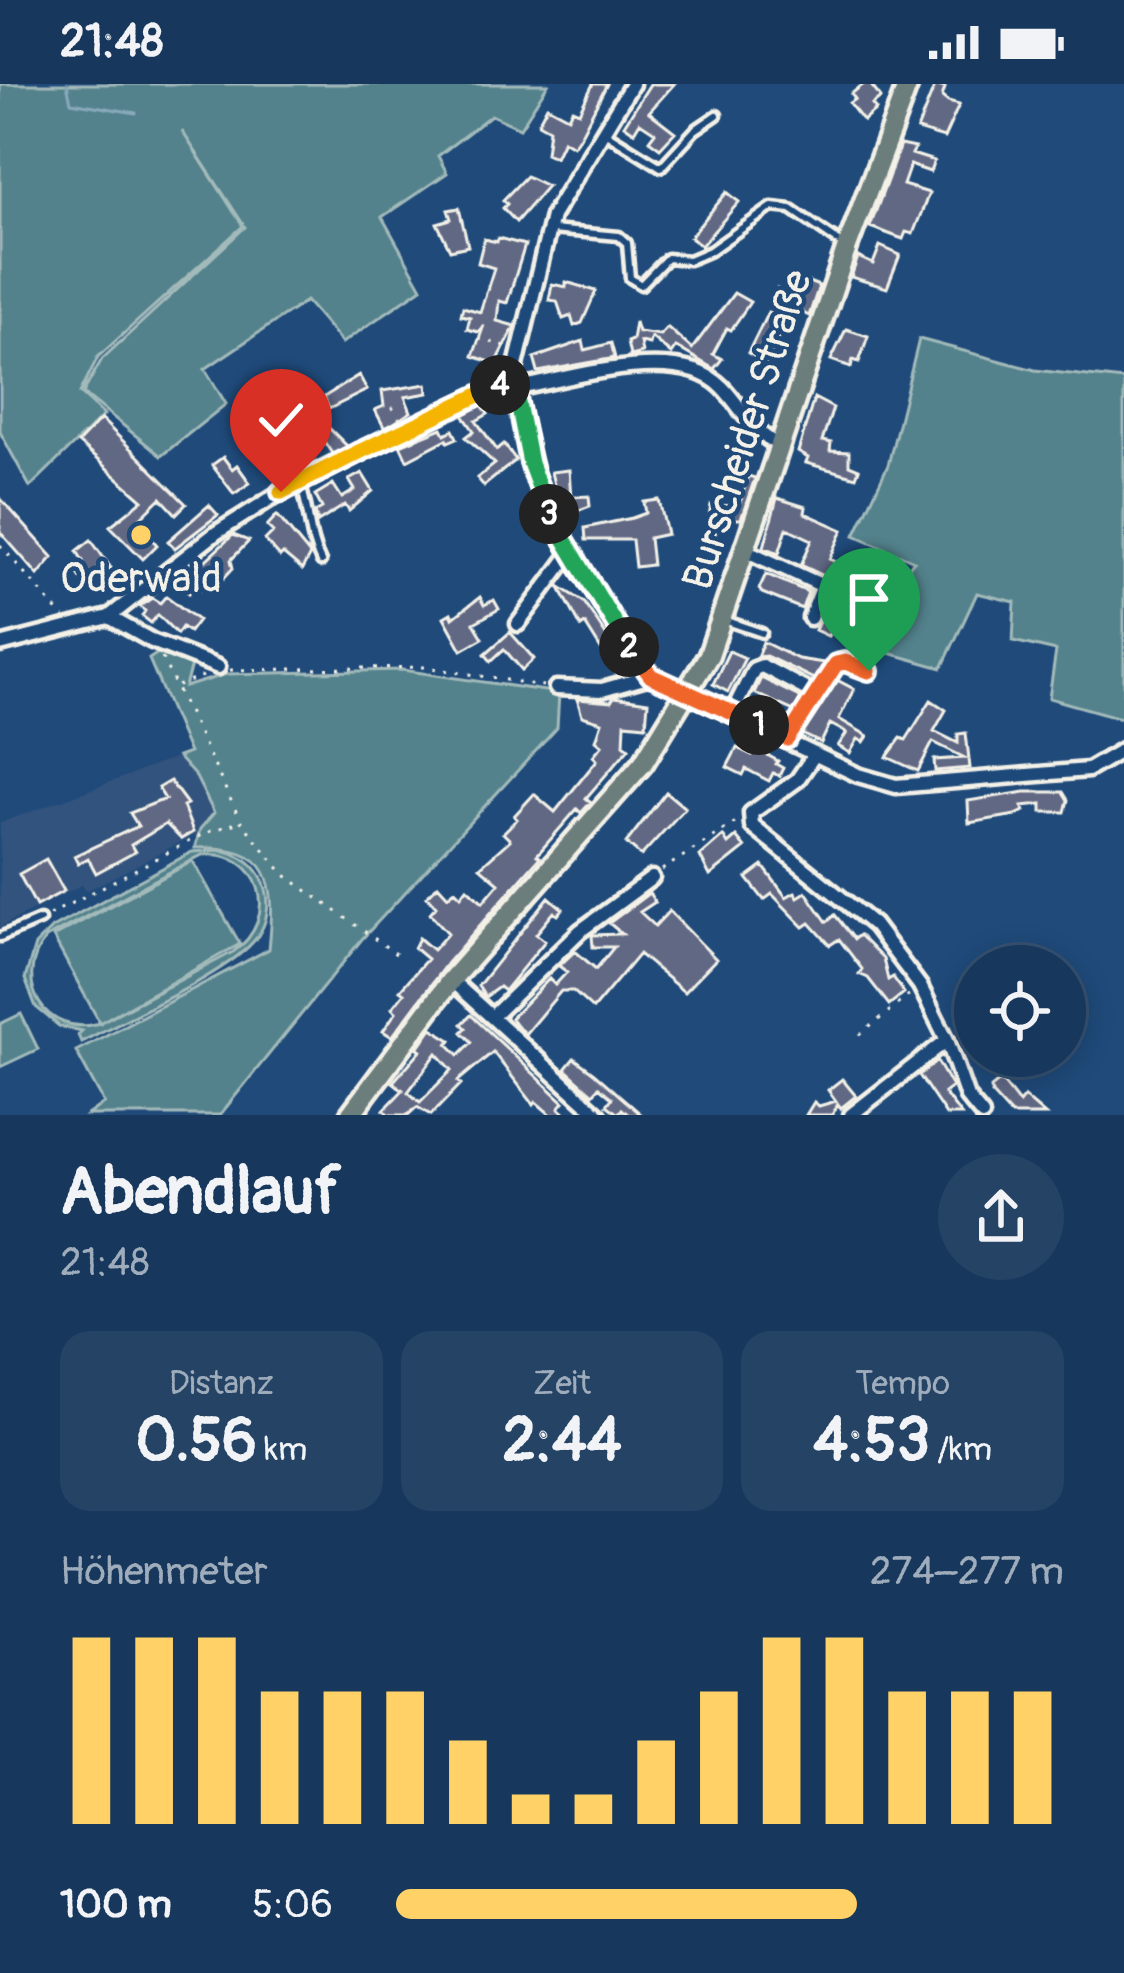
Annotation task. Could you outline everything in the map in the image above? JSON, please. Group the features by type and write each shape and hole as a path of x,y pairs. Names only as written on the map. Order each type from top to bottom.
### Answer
{"main road":[{"name":"Burscheider Straße","path":"358,1112 451,980 643,763 687,693 724,620 847,247 908,84"}],"street":[{"path":"632,84 547,230 514,384 541,496 570,554 651,676 877,782 914,787 1088,770 1124,748"},
{"path":"0,645 109,616 216,533 300,483 405,428 514,384 641,365 681,368 719,384 766,440 780,445"},
{"path":"747,551 823,586 811,618"},
{"path":"518,624 570,554"},
{"path":"109,616 152,641 218,667"},
{"path":"733,711 754,669 762,666 807,690"},
{"path":"556,688 602,690 651,676"},
{"path":"815,754 796,780 751,813 752,826 874,925 920,986 947,1040 967,1097 982,1115"},
{"path":"492,1017 580,931 652,878"},
{"path":"451,980 598,1115"},
{"path":"851,1115 947,1040"}],"lane":[{"path":"603,131 661,166 695,130 717,115"},
{"path":"547,230 624,239 630,278 641,285 667,258 689,260 710,251 772,207 791,209 847,247"},
{"path":"300,483 309,511 310,542 321,562"},
{"path":"724,620 762,633"},
{"path":"787,739 836,664 845,662 869,671"},
{"path":"0,937 40,920"}],"path":[{"path":"479,339 523,351"},
{"path":"392,407 405,428"},
{"path":"0,545 74,628"},
{"path":"152,641 241,821 284,874 403,959"},
{"path":"178,686 218,667 426,667 556,688"},
{"path":"652,878 700,842 751,813"},
{"path":"40,920 205,833 241,821"},
{"path":"860,1035 920,986"}],"shaded area":[{"path":"178,757 196,777 215,814 199,833 86,891 82,885 0,927 0,823"}],"green space":[{"path":"0,84 548,84 520,128 491,115 438,156 447,173 382,217 422,288 342,343 306,301 205,369 226,404 161,456 83,393 102,359 245,227 182,131 243,226 98,357 80,393 104,415 30,487 0,432"},
{"path":"919,339 1035,370 1124,380 1124,719 1049,698 1056,651 1013,641 1015,602 977,593 942,668 846,641 914,561 855,535 888,465"},
{"path":"164,649 192,661 185,687 227,674 402,670 559,693 557,728 362,939 220,1115 87,1115 104,1103 76,1051 269,949 272,904 264,872 241,853 195,848 200,829 214,813 196,777 178,757 189,753 149,659"},
{"path":"221,850 257,870 267,897 261,931 244,951 202,980 81,1042 78,1035 82,1031 59,1026 36,1007 25,979 35,945 52,928 192,852","holes":["202,855 223,856 251,874 260,905 248,938 233,952 101,1022 240,944 193,861 53,937 100,1023 63,1023 39,1003 32,972 46,938"]},
{"path":"21,1014 38,1049 0,1067 0,1024"}],"building":[{"path":"593,84 607,84 580,136 573,146 563,140 555,157 546,153 549,129 538,123 547,106 568,117 572,109 579,112"},
{"path":"650,84 674,84 649,112 675,132 660,148 649,140 655,132 640,122 634,132 624,125"},
{"path":"870,84 881,98 863,121 849,103 855,99 851,94"},
{"path":"935,85 945,88 942,97 948,102 959,105 944,138 917,130"},
{"path":"900,145 915,148 912,154 934,161 930,172 910,165 903,185 929,193 913,234 906,232 903,239 870,227"},
{"path":"526,176 547,186 516,222 503,208 507,204 503,200"},
{"path":"727,192 739,202 701,246 690,237"},
{"path":"459,208 468,246 450,250 437,223 451,219 448,210"},
{"path":"498,238 525,245 507,303 499,301 497,321 515,326 496,364 473,356 484,325 478,332 467,329 470,317 461,315 463,307 480,312 494,268 478,263 484,239 497,242"},
{"path":"880,246 900,255 887,288 851,277 858,257 873,264"},
{"path":"806,281 819,286 809,316 773,298 777,289 799,298"},
{"path":"566,282 596,291 582,323 574,326 571,316 563,319 557,301 549,300 552,284 566,287"},
{"path":"734,293 750,302 731,330 727,328 713,354 722,359 714,369 676,347 671,354 651,337 649,344 640,342 642,353 630,356 627,342 632,340 635,322 638,332 660,335 667,327 692,349"},
{"path":"768,312 786,322 766,363 748,353"},
{"path":"846,329 868,336 859,362 853,360 851,367 831,360"},
{"path":"583,341 585,350 611,343 615,358 538,372 534,358"},
{"path":"359,375 367,390 329,409 324,397"},
{"path":"427,384 428,393 405,397 411,412 385,429 375,410 384,406 382,391"},
{"path":"814,398 833,408 822,441 831,443 830,451 849,452 849,465 859,469 856,477 806,463 808,458 798,452"},
{"path":"482,405 488,414 476,421 497,450 504,444 516,460 484,486 477,478 495,464 466,437 474,431 463,415"},
{"path":"101,419 186,504 176,514 161,498 137,521 157,545 143,559 110,526 143,500 78,443"},
{"path":"303,421 317,437 329,428 348,447 333,455 325,443 315,451 295,428"},
{"path":"442,428 445,434 453,430 457,438 407,460 400,445"},
{"path":"223,457 232,469 237,465 250,483 234,494 212,465"},
{"path":"569,470 571,497 589,496 590,506 569,514 568,505 559,506 551,472"},
{"path":"362,473 373,491 349,511 345,505 318,522 315,512 322,508 315,495 333,484 342,498 355,490 349,480"},
{"path":"748,476 755,478 741,519 717,519 715,536 706,535 711,505 739,506"},
{"path":"0,498 53,557 38,575 0,532"},
{"path":"777,498 806,507 805,513 843,530 830,559 843,565 839,583 801,565 812,540 787,528 779,553 764,547"},
{"path":"659,500 667,534 649,538 652,565 635,567 632,540 586,540 585,528 646,513 644,502"},
{"path":"209,505 218,515 175,548 168,541"},
{"path":"277,515 310,555 302,570 283,554 280,557 265,540 273,532 267,526"},
{"path":"233,535 249,541 231,560 233,568 223,579 216,573 201,589 196,585 189,593 180,584"},
{"path":"91,540 111,568 85,585 74,567 83,561 77,551"},
{"path":"766,574 808,592 802,609 762,593 759,589"},
{"path":"559,586 584,602 630,671 617,675 585,624 581,627"},
{"path":"835,587 848,599 828,636 815,630"},
{"path":"166,596 198,620 189,632 182,627 177,634 158,615 151,623 142,616 145,611 140,606 152,598 160,603"},
{"path":"480,597 484,605 494,600 499,609 474,623 483,638 462,650 444,617 451,613 453,618"},
{"path":"510,632 534,659 522,670 504,649 491,661 485,654"},
{"path":"763,642 798,659 824,663 822,672 816,680 766,656 757,657"},
{"path":"729,651 745,658 728,692 713,684"},
{"path":"761,678 801,698 794,711 754,693"},
{"path":"835,679 854,689 839,719 868,736 864,742 858,739 850,753 838,746 847,733 830,724 821,743 800,733"},
{"path":"614,697 648,702 646,725 625,723 624,744 629,748 586,798 591,802 581,813 577,809 537,855 540,857 447,963 392,1037 383,1031 404,993 400,990 427,959 414,948 419,938 433,950 448,933 430,913 436,906 427,896 438,885 448,896 455,890 461,896 467,888 483,902 499,883 480,867 510,840 503,833 517,819 514,816 534,794 555,812 597,760 593,756 602,745 596,740 602,722 582,716 577,699 611,702"},
{"path":"931,700 946,710 934,731 958,743 958,734 966,733 970,768 935,771 934,760 965,758 933,742 918,771 887,757 901,738 906,740"},
{"path":"737,748 752,755 756,749 778,761 783,768 779,776 773,773 769,781 746,769 743,775 727,767"},
{"path":"170,781 187,804 183,806 193,832 181,839 166,824 131,845 135,852 96,873 88,858 78,864 74,856 138,826 130,813 165,799 158,788"},
{"path":"666,792 685,808 641,856 626,843"},
{"path":"1063,792 1068,800 1065,812 1042,812 1042,804 1022,806 1024,811 1016,815 969,823 968,801"},
{"path":"723,836 728,844 736,837 745,848 710,876 700,856"},
{"path":"46,859 64,891 36,906 19,874"},
{"path":"763,866 786,897 806,892 827,922 835,915 854,939 859,935 883,959 888,980 893,977 904,993 889,1005 868,978 859,974 862,969 839,939 830,945 810,923 804,927 772,894 764,900 747,878"},
{"path":"649,893 655,902 640,912 655,926 669,911 716,959 684,992 639,954 593,1009 573,991 561,991 525,1034 511,1018 549,979 555,985 567,972 559,966 575,951 596,969 614,947 593,947 592,935 622,934 609,923"},
{"path":"549,897 563,909 558,915 554,912 536,934 545,941 504,991 499,987 485,997 478,986"},
{"path":"471,1015 564,1102 559,1108 567,1115 551,1115 534,1105 493,1052 458,1081 461,1084 431,1115 417,1107 408,1115 389,1115 384,1110 403,1090 393,1082 421,1050 432,1028 451,1040 448,1044 459,1055 472,1042 462,1032 466,1028 462,1024","holes":["437,1053 452,1070 420,1102 408,1092"]},
{"path":"574,1058 642,1115 629,1115 622,1109 618,1114 607,1105 612,1098 599,1087 593,1094 565,1069"},
{"path":"937,1061 952,1087 944,1093 961,1115 946,1115 919,1075"},
{"path":"842,1079 856,1096 841,1108 838,1104 832,1115 806,1115 814,1102 819,1106 836,1101 828,1090"},
{"path":"1001,1080 1019,1103 1024,1097 1045,1115 1011,1115 992,1094 991,1088"}],"waterway":[{"path":"67,84 71,102 136,113"}],"place":[{"name":"Oderwald","path":"141,535"}],"route":[{"path":"281,492 513,378 541,496 573,560 651,676 787,739 836,664 845,662 869,671"}]}
